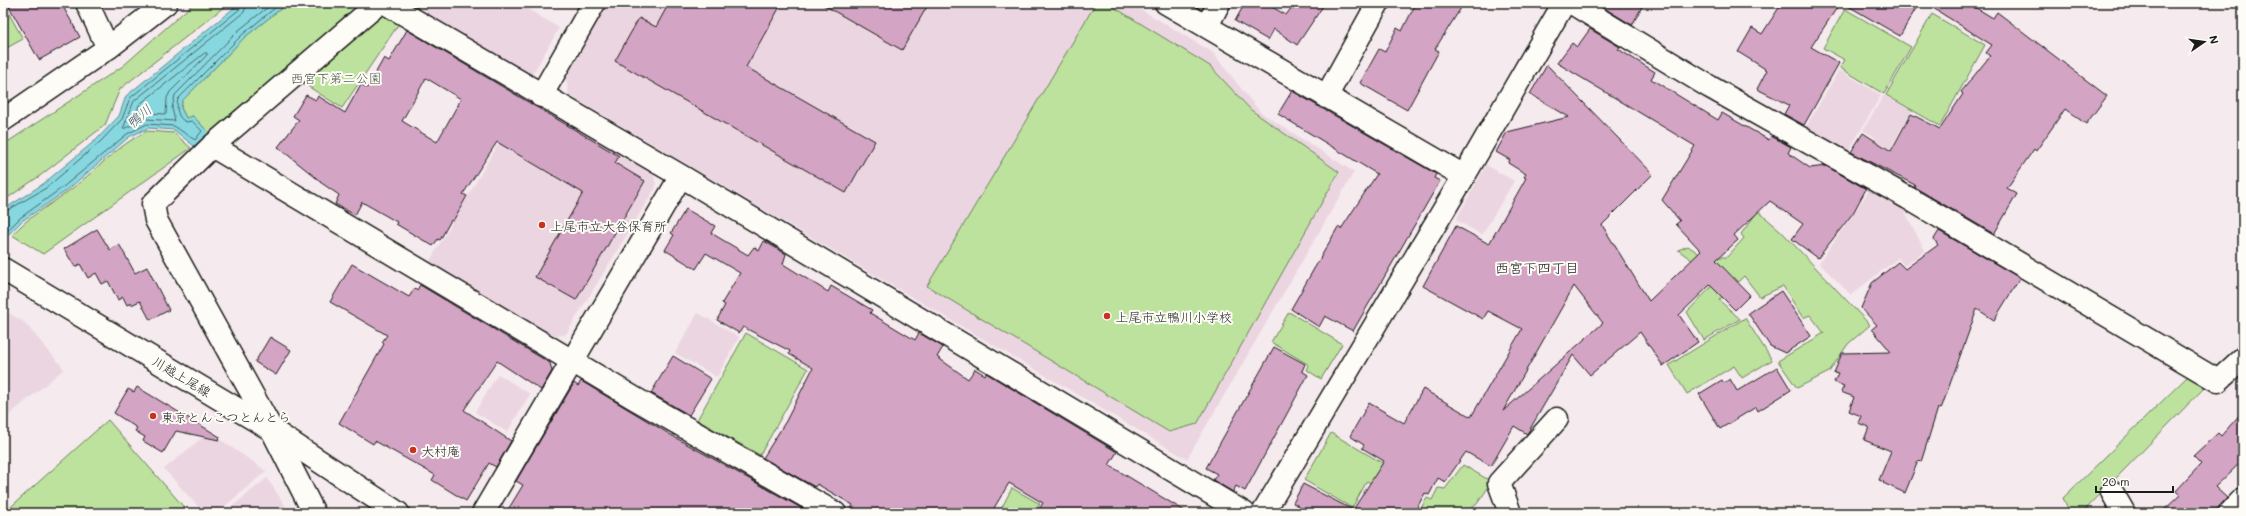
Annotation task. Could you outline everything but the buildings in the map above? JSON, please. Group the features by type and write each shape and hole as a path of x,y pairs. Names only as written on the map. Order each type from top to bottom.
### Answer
{"street":[{"path":"86,3 108,48"},
{"path":"3,120 108,48 166,3"},
{"path":"314,513 272,430 156,220 153,204 212,146 379,3"},
{"path":"385,3 541,96 681,176 1244,513"},
{"path":"541,96 594,3"},
{"path":"1166,3 1464,176"},
{"path":"1207,26 1219,3"},
{"path":"1326,97 1378,3"},
{"path":"1263,513 1464,176 1564,3"},
{"path":"1572,3 1710,87 1908,198 2218,381 2243,358"},
{"path":"212,146 634,398 835,513"},
{"path":"483,513 571,360 681,176"},
{"name":"川越上尾線","path":"4,269 272,430 398,513"},
{"path":"1510,513 1499,483 1557,419"},
{"path":"2112,492 2124,513"},
{"path":"2230,513 2243,499"}],"shaded area":[{"path":"400,3 518,3 559,28 532,75 523,76"},
{"name":"上尾市立鴨川小学校","path":"606,3 1130,3 1212,52 1260,112 1354,172 1187,459 569,95 565,73"},
{"path":"1839,70 1881,95 1848,152 1806,127"},
{"path":"1884,95 1912,111 1878,169 1863,159 1875,137 1863,130"},
{"name":"上尾市立大谷保育所","path":"526,97 654,174 656,187 566,334 553,337 428,264"},
{"path":"1486,165 1514,181 1482,235 1456,220"},
{"path":"1869,191 1904,210 1925,251 1904,266 1898,258 1851,295 1819,263"},
{"path":"3,310 24,322 64,369 3,420"},
{"path":"698,313 739,337 717,377 675,353"},
{"path":"498,374 530,394 507,432 475,412"},
{"path":"209,432 266,471 217,513 204,513 164,469"},
{"path":"267,478 290,513 224,513"}],"green space":[{"path":"3,3 23,39 3,50"},
{"path":"194,3 229,3 120,89 105,125 41,175 3,201 3,145 123,66"},
{"path":"288,3 361,3 209,133 193,116 186,118 181,108 182,101 245,37"},
{"path":"1096,3 1107,3 1210,66 1251,110 1339,172 1197,424 1169,432 927,286"},
{"path":"1845,9 1911,47 1884,94 1840,68 1845,60 1823,48"},
{"name":"西宮下第二公園","path":"381,10 400,22 342,108 298,80"},
{"path":"1932,14 1985,45 1940,126 1886,95"},
{"path":"147,131 174,133 191,148 43,254 12,235 31,217 66,193 125,144"},
{"path":"1758,211 1781,231 1870,325 1848,344 1829,372 1797,388 1778,361 1824,333 1810,315 1803,318 1783,286 1760,297 1744,276 1719,300 1740,319 1704,340 1687,312 1715,283 1711,274 1678,250 1688,246 1704,257 1727,257 1744,238 1741,234"},
{"path":"1289,312 1342,344 1321,379 1307,370 1309,365 1271,342"},
{"path":"1745,318 1772,360 1742,378 1734,366 1687,394 1669,365"},
{"path":"746,333 808,369 760,455 697,420"},
{"path":"2190,374 2207,385 2082,513 2070,513 2063,498"},
{"path":"108,420 189,513 4,513"},
{"path":"1331,433 1396,471 1384,491 1367,481 1352,508 1304,480"},
{"path":"1463,465 1492,482 1477,504 1465,513 1418,513 1427,498 1432,500 1438,488 1445,489"},
{"path":"1012,488 1040,504 1037,510 1043,513 999,513"}],"water":[{"name":"鴨川","path":"240,3 288,3 245,37 182,101 181,108 186,118 193,116 209,133 194,146 174,130 148,128 129,137 66,191 22,221 3,240 3,210 43,184 97,139 119,116 126,96"}],"place":[{"name":"上尾市立大谷保育所","path":"542,225"},
{"name":"上尾市立鴨川小学校","path":"1107,316"},
{"name":"東京とんこつとんとら","path":"153,416"},
{"name":"大村庵","path":"413,450"}],"district":[{"name":"西宮下四丁目","path":"1537,267"}]}
